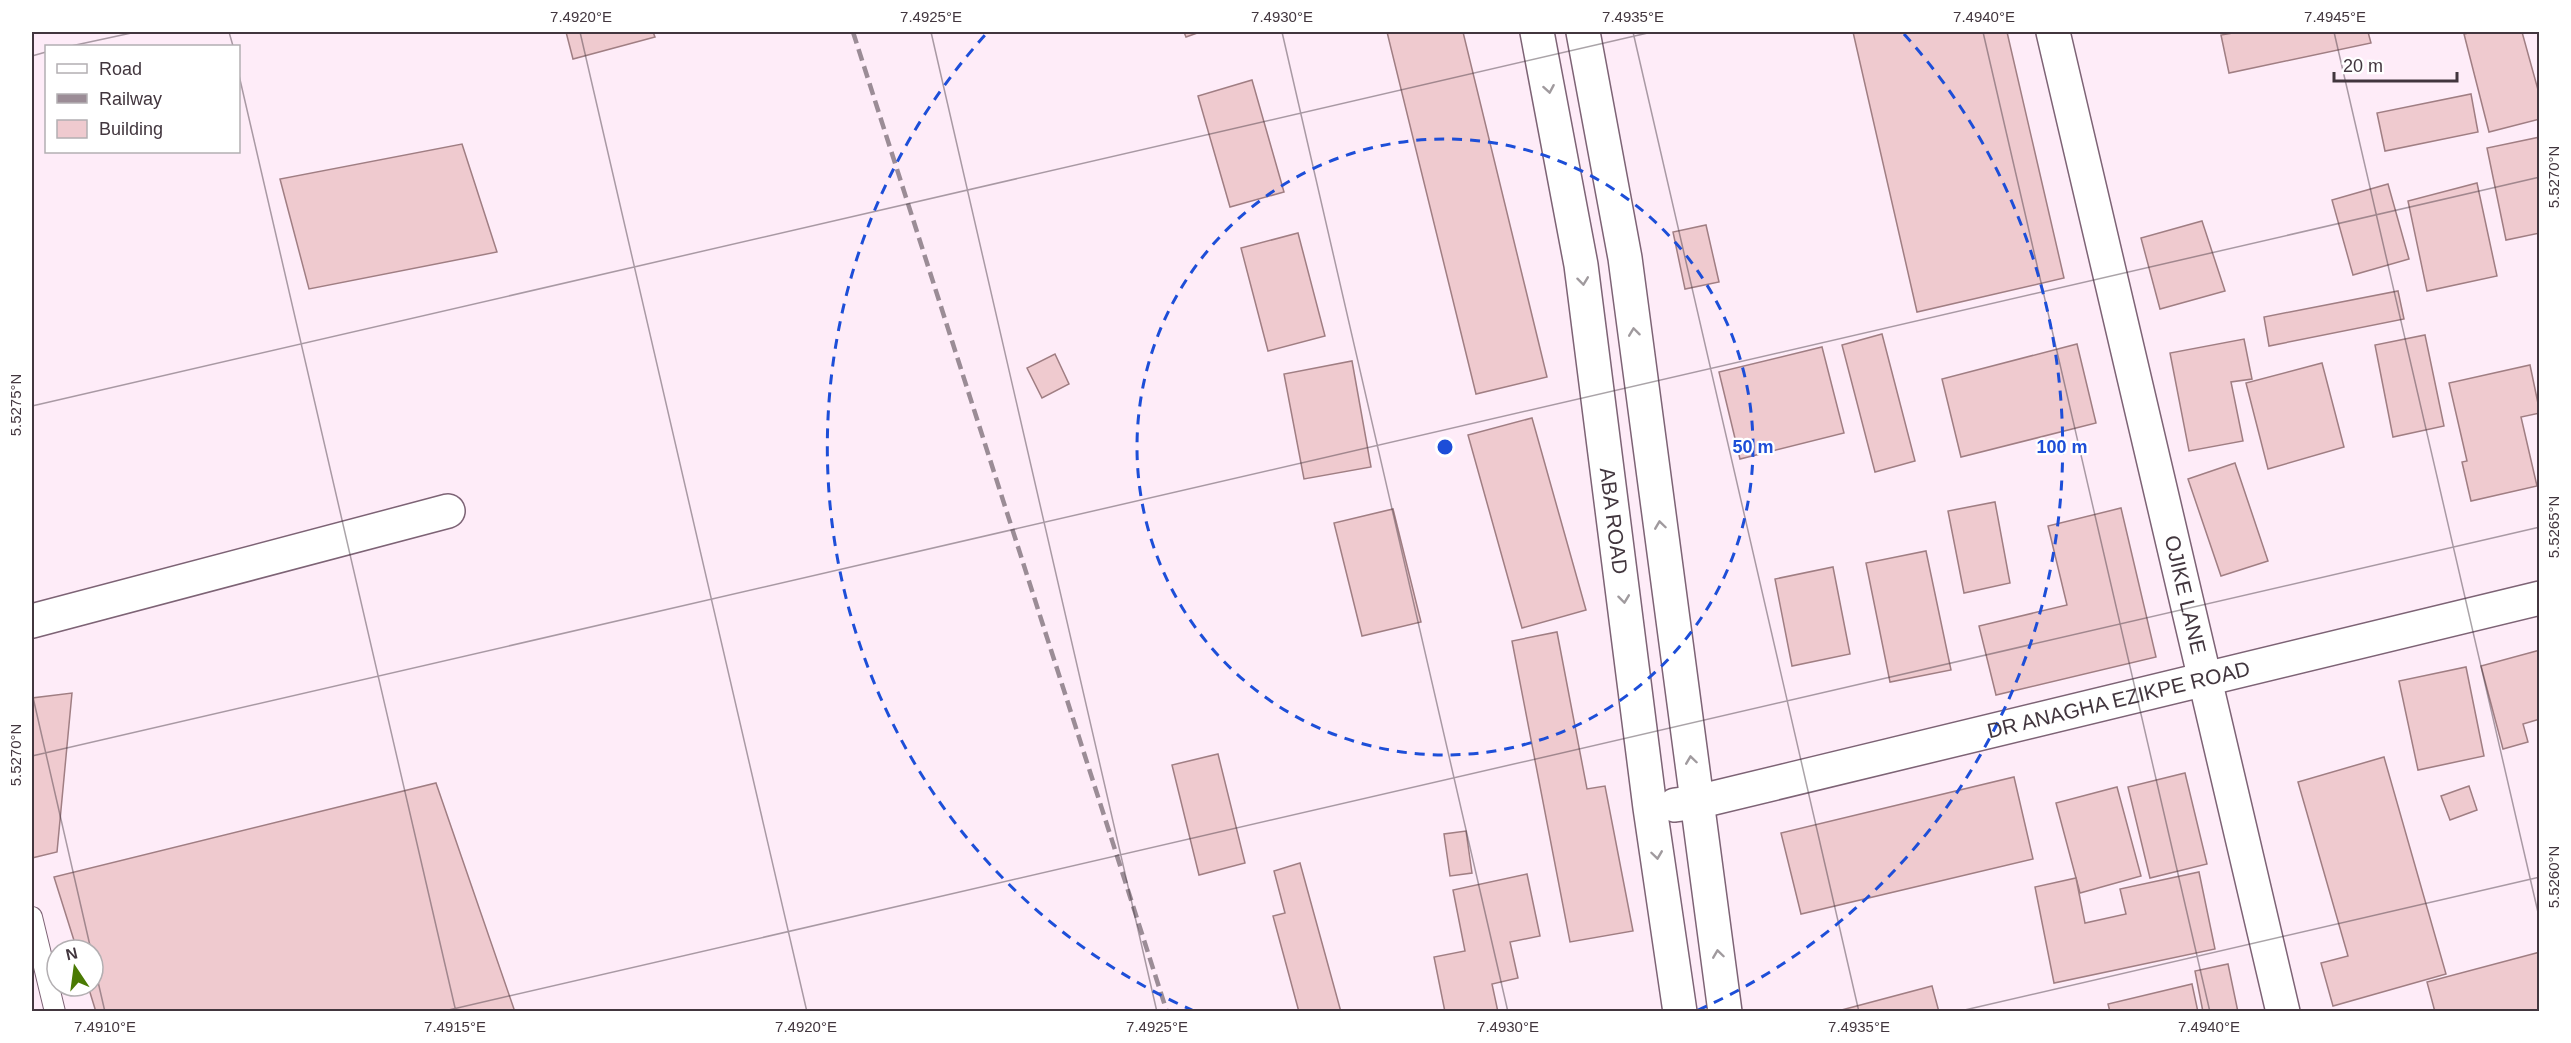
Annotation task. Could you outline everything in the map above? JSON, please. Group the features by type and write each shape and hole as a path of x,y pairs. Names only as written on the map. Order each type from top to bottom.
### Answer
{"street":[{"name":"ABA ROAD","path":"1537,32 1581,265 1650,808 1680,1011"},
{"path":"1584,32 1624,258 1725,1011"},
{"name":"OJIKE LANE","path":"2053,32 2283,1011"},
{"path":"32,621 448,511"},
{"name":"DR ANAGHA EZIKPE ROAD","path":"1650,808 1697,802 2540,598"}],"lane":[{"path":"32,917 55,1011"}],"building":[{"path":"566,32 653,32 655,37 573,59"},
{"path":"1184,32 1200,32 1186,37"},
{"path":"1387,32 1463,32 1547,377 1476,394"},
{"path":"1853,32 2007,32 2064,278 1917,312"},
{"path":"2239,32 2368,32 2371,43 2229,73 2221,35"},
{"path":"2522,32 2540,97 2540,119 2489,132 2464,34"},
{"path":"1252,80 1284,192 1230,207 1198,96"},
{"path":"2471,94 2478,132 2385,151 2377,113"},
{"path":"2540,137 2540,233 2506,240 2487,148"},
{"path":"462,144 497,252 309,289 280,179"},
{"path":"2477,183 2497,276 2427,291 2408,201"},
{"path":"2388,184 2409,259 2353,275 2332,200"},
{"path":"2202,221 2225,291 2160,309 2141,238"},
{"path":"1706,225 1719,282 1685,289 1673,232"},
{"path":"1298,233 1325,336 1268,351 1241,248"},
{"path":"2398,291 2404,319 2269,346 2264,317"},
{"path":"1882,334 1915,461 1875,472 1842,345"},
{"path":"2425,335 2444,426 2393,437 2375,345"},
{"path":"2244,339 2252,379 2231,382 2243,441 2189,451 2170,353"},
{"path":"2077,344 2096,423 1961,457 1942,379"},
{"path":"1822,347 1844,433 1740,459 1719,372"},
{"path":"1055,354 1069,384 1042,398 1027,368"},
{"path":"1352,361 1371,467 1304,479 1284,374"},
{"path":"2322,363 2344,447 2268,469 2246,383"},
{"path":"2530,365 2540,413 2521,417 2537,486 2471,501 2462,462 2467,461 2449,383"},
{"path":"1532,418 1586,610 1522,628 1468,435"},
{"path":"2235,463 2268,561 2221,576 2188,479"},
{"path":"1995,502 2010,583 1964,593 1948,511"},
{"path":"2121,508 2156,657 1996,695 1979,626 2067,605 2048,526"},
{"path":"1393,509 1421,622 1362,636 1334,523"},
{"path":"1926,551 1951,670 1890,682 1866,563"},
{"path":"1833,567 1850,654 1792,666 1775,579"},
{"path":"1557,632 1587,789 1605,786 1633,931 1570,942 1512,641"},
{"path":"2540,650 2540,719 2523,724 2528,742 2503,749 2481,666"},
{"path":"2466,667 2484,756 2418,770 2399,681"},
{"path":"72,693 57,852 32,858 32,698"},
{"path":"1218,754 1245,863 1199,875 1172,765"},
{"path":"2384,757 2446,974 2333,1006 2321,963 2348,956 2298,782"},
{"path":"2185,773 2207,864 2150,878 2128,787"},
{"path":"2014,777 2033,859 1801,914 1781,833"},
{"path":"436,783 515,1012 96,1012 92,998 105,998 105,938 73,938 54,877"},
{"path":"2469,786 2477,810 2450,820 2441,796"},
{"path":"2117,787 2141,876 2080,893 2056,803"},
{"path":"1466,831 1472,873 1450,876 1444,834"},
{"path":"1300,863 1341,1012 1299,1012 1273,916 1285,913 1274,871"},
{"path":"2199,872 2215,949 2054,983 2035,887 2076,878 2085,923 2126,914 2120,889"},
{"path":"1527,874 1540,936 1510,942 1518,978 1492,984 1498,1012 1445,1012 1434,957 1465,951 1453,890"},
{"path":"2540,952 2540,1012 2435,1012 2427,982"},
{"path":"2228,964 2238,1012 2203,1012 2195,971"},
{"path":"2192,984 2198,1012 2110,1012 2108,1004"},
{"path":"1932,986 1939,1012 1834,1012"}],"railway":[{"path":"853,32 1167,1012"}]}
